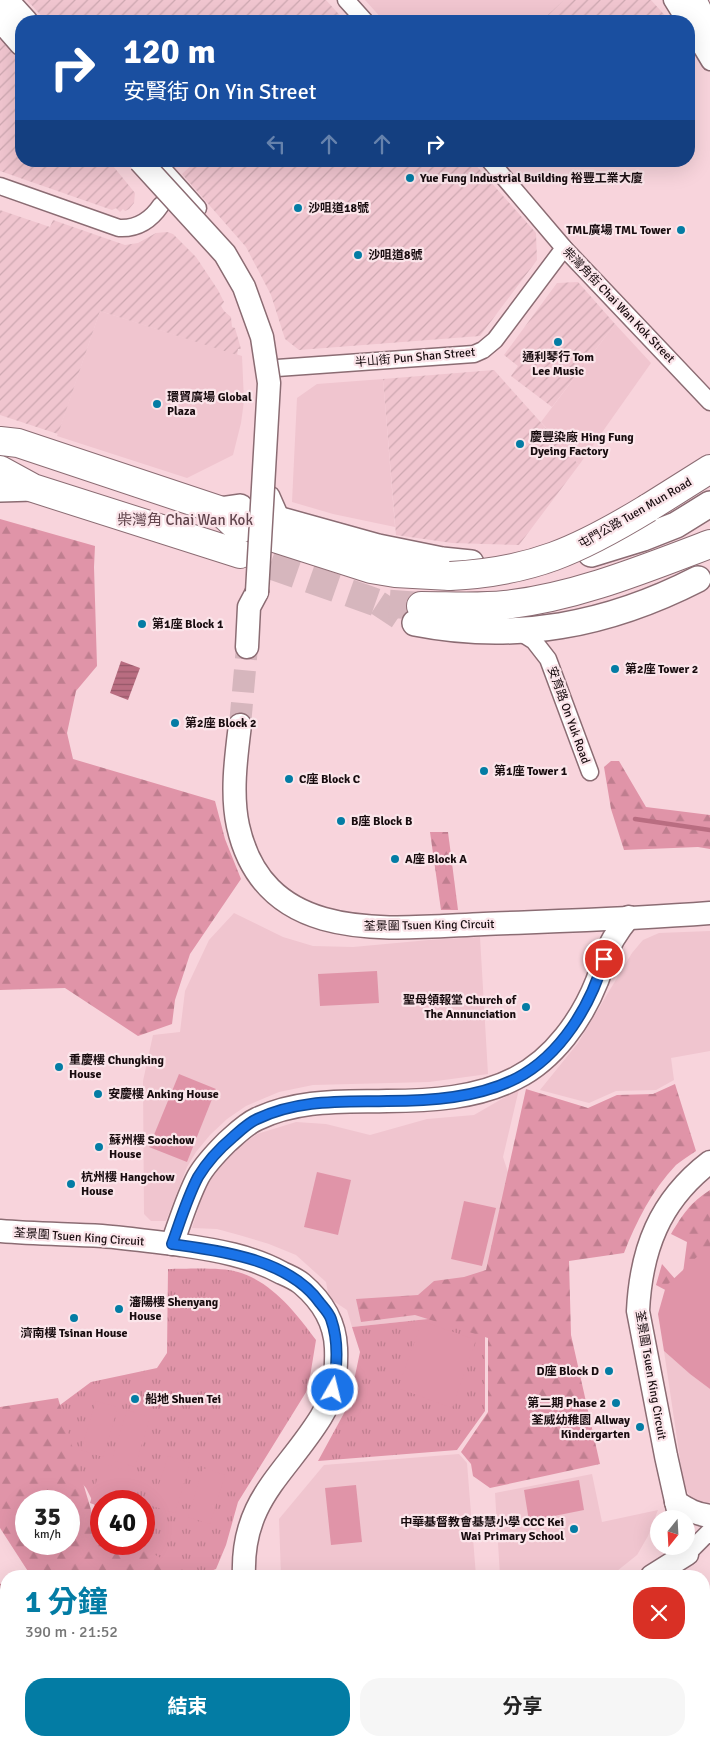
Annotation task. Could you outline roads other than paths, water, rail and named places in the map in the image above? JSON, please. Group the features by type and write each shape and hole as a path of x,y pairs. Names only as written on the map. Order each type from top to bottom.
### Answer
{"highway":[{"path":"692,0 710,36"},
{"path":"6,439 234,515"},
{"name":"屯門公路 Tuen Mun Road","path":"273,517 382,571 450,576 495,572 544,561 589,542 710,469"},
{"path":"0,470 33,488 240,554"},
{"path":"418,614 506,605 558,595 620,577 710,544"}],"main road":[{"path":"0,488 33,488"},
{"path":"591,554 643,538 676,525 710,504"},
{"path":"273,517 378,547 442,560 471,563"},
{"path":"418,614 453,630 479,632 518,631 591,620 634,607 698,579"}],"street":[{"path":"8,0 21,15"},
{"path":"346,0 360,15"},
{"path":"672,0 682,15"},
{"path":"0,20 15,37"},
{"path":"695,37 710,62"},
{"path":"133,167 218,259 238,293 253,338 259,384 247,543 249,596"},
{"path":"145,167 225,254 244,287 262,337 269,383 249,596 247,647"},
{"path":"160,167 169,180 232,247 250,276 274,351 277,368 279,387 274,448"},
{"name":"柴灣角街 Chai Wan Kok Street","path":"495,167 564,248 710,402"},
{"path":"0,186 119,228 143,223 161,205"},
{"name":"半山街 Pun Shan Street","path":"277,368 474,354 483,350 495,340 564,248"},
{"name":"安育路 On Yuk Road","path":"548,659 551,638 556,626"},
{"name":"安育路 On Yuk Road","path":"518,631 534,641 548,659 590,772"},
{"name":"荃景圍 Tsuen King Circuit","path":"240,725 235,791 238,826 247,855 269,888 288,904 300,911 343,924 413,928 710,914"},
{"path":"172,1244 199,1176 219,1150 256,1119 286,1108 317,1102 403,1101 460,1095 497,1086 518,1078 540,1062 557,1046 577,1020 598,979 604,959 620,928 629,918"},
{"path":"587,920 600,939 604,959"},
{"name":"荃景圍 Tsuen King Circuit","path":"678,1510 638,1311 639,1288 646,1251 654,1232 672,1201 694,1174 710,1162"},
{"name":"荃景圍 Tsuen King Circuit","path":"0,1231 104,1236 172,1244 241,1256 272,1267 301,1283 316,1298 330,1317 336,1340 337,1367 333,1390 328,1403 312,1430 278,1475 254,1514 245,1543 244,1570"},
{"path":"695,1514 710,1516"},
{"path":"695,1543 710,1531"},
{"path":"660,1570 680,1555"}],"waterway":[{"path":"635,819 710,830"}],"tunnel":[{"path":"270,565 378,603 421,606"},
{"path":"378,603 402,619 415,623"},
{"path":"240,725 247,647"}],"place":[{"name":"Yue Fung Industrial Building 裕豐工業大廈","path":"410,178"},
{"name":"沙咀道18號","path":"298,208"},
{"name":"TML廣場 TML Tower","path":"681,230"},
{"name":"沙咀道8號","path":"358,255"},
{"name":"通利琴行 Tom Lee Music","path":"558,342"},
{"name":"環貿廣場 Global Plaza","path":"157,404"},
{"name":"慶豐染廠 Hing Fung Dyeing Factory","path":"520,444"},
{"name":"第1座 Block 1","path":"142,624"},
{"name":"第2座 Tower 2","path":"615,669"},
{"name":"第2座 Block 2","path":"175,723"},
{"name":"第1座 Tower 1","path":"484,771"},
{"name":"C座 Block C","path":"289,779"},
{"name":"B座 Block B","path":"341,821"},
{"name":"A座 Block A","path":"395,859"},
{"name":"聖母領報堂 Church of The Annunciation","path":"526,1007"},
{"name":"重慶樓 Chungking House","path":"59,1067"},
{"name":"安慶樓 Anking House","path":"98,1094"},
{"name":"蘇州樓 Soochow House","path":"99,1147"},
{"name":"杭州樓 Hangchow House","path":"71,1184"},
{"name":"瀋陽樓 Shenyang House","path":"119,1309"},
{"name":"濟南樓 Tsinan House","path":"74,1318"},
{"name":"D座 Block D","path":"609,1371"},
{"name":"船地 Shuen Tei","path":"135,1399"},
{"name":"第二期 Phase 2","path":"616,1403"},
{"name":"荃威幼稚園 Allway Kindergarten","path":"640,1427"},
{"name":"中華基督教會基慧小學 CCC Kei Wai Primary School","path":"574,1529"}],"district":[{"name":"柴灣角 Chai Wan Kok","path":"185,520"}]}
